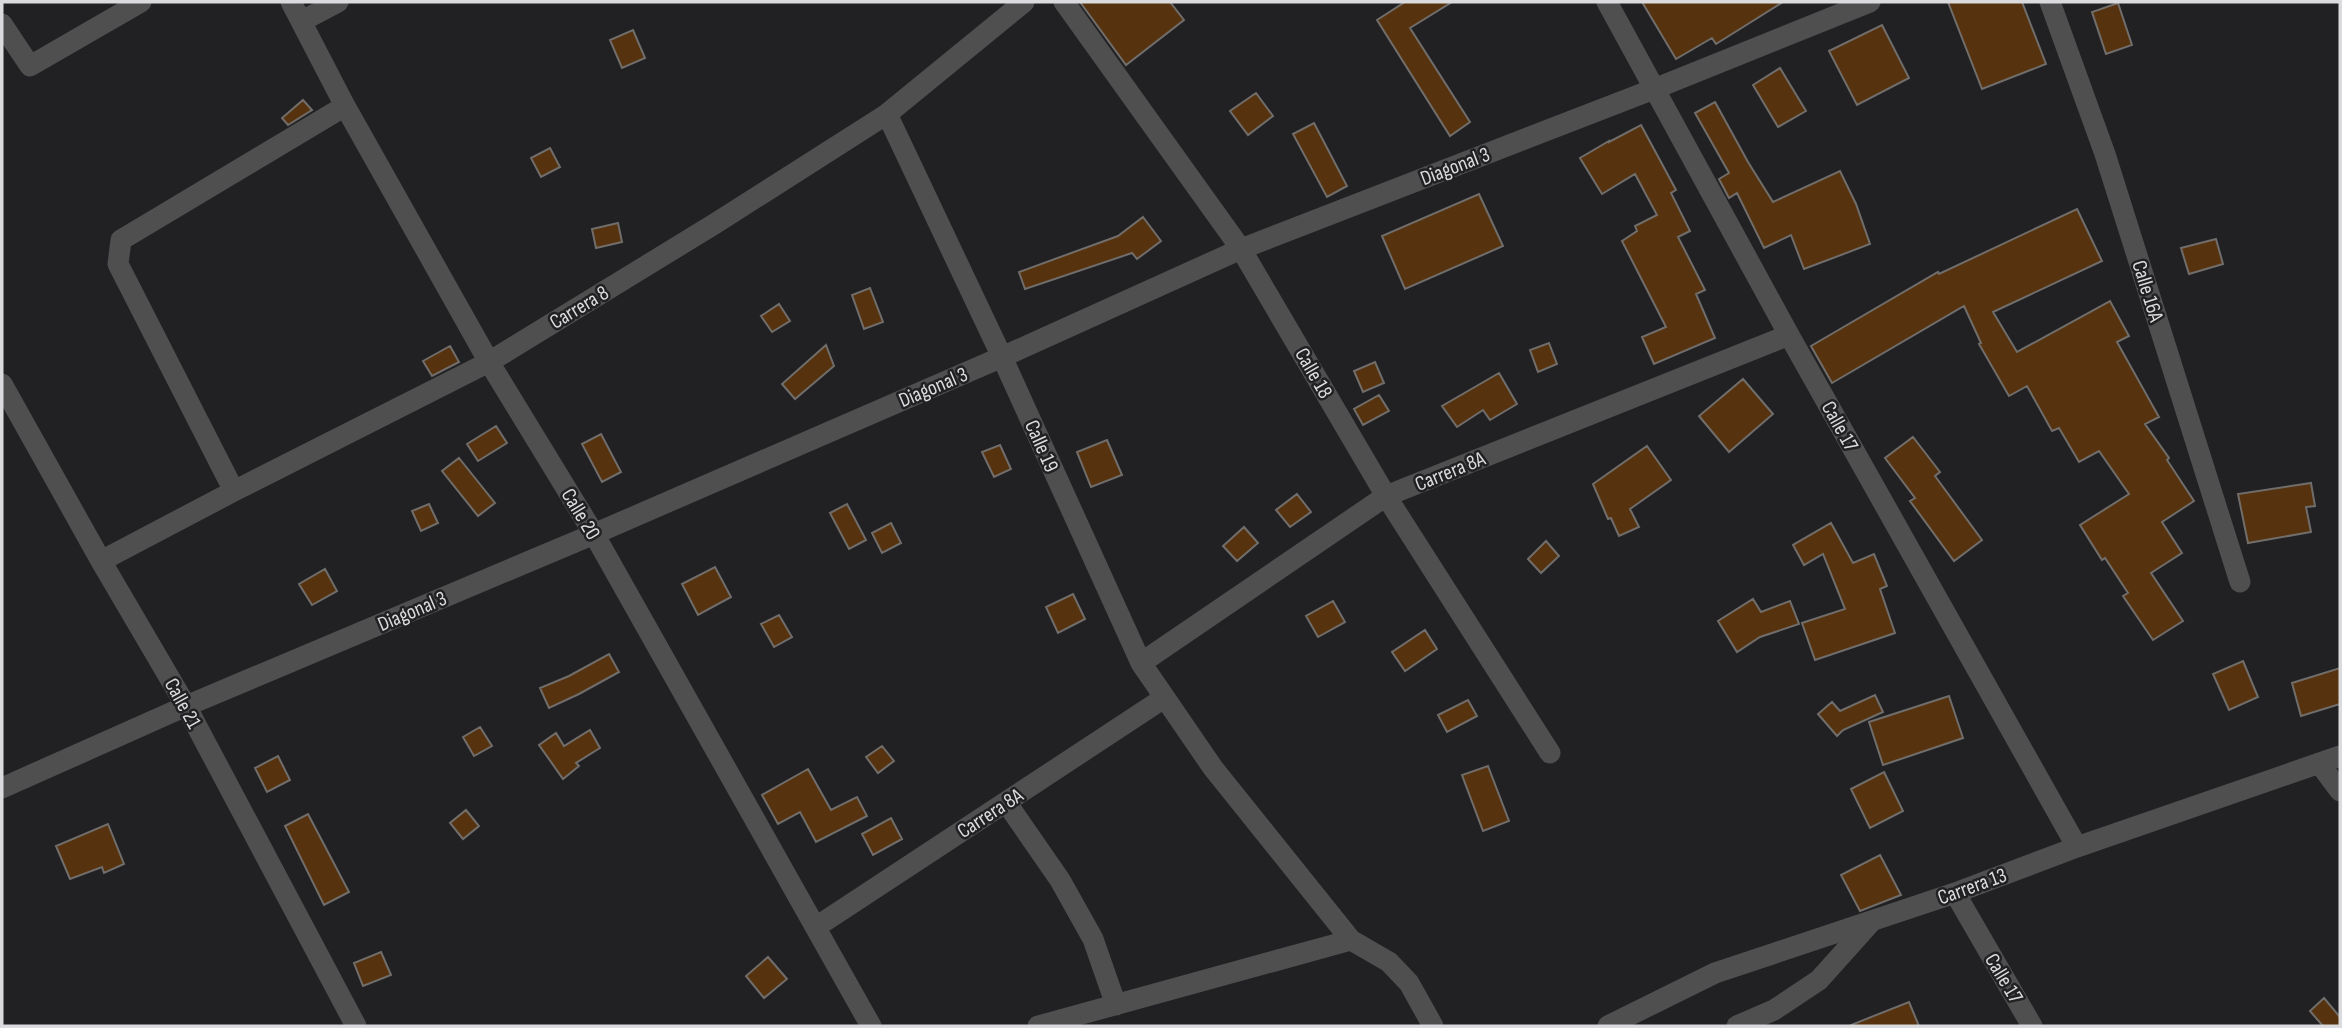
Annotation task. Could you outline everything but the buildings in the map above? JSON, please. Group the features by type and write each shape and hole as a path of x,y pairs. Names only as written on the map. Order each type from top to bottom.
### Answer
{"street":[{"path":"2,24 30,66 141,2"},
{"name":"Calle 20","path":"291,2 345,106 489,362 594,534 871,1026"},
{"path":"302,21 338,2"},
{"name":"Carrera 8","path":"101,561 489,362 887,114 1024,2"},
{"name":"Calle 18","path":"1064,2 1241,249 1385,496 1550,753"},
{"name":"Calle 17","path":"1607,2 1789,335 2077,847"},
{"name":"Diagonal 3","path":"2,788 186,706 594,534 1002,357 1241,249 1871,2"},
{"name":"Calle 16A","path":"2050,2 2105,154 2240,582"},
{"path":"234,491 118,264 121,240 345,106"},
{"name":"Calle 19","path":"887,114 1002,357 1141,663 1213,768 1351,940"},
{"name":"Carrera 8A","path":"1141,663 1385,496 1789,335"},
{"name":"Calle 21","path":"2,384 186,706 356,1026"},
{"name":"Carrera 8A","path":"816,928 1164,698"},
{"name":"Carrera 13","path":"1608,1026 1715,973 1955,893 2077,847 2340,756"},
{"path":"2319,763 2340,791"},
{"path":"1006,802 1060,880 1093,939 1116,1005"},
{"name":"Calle 17","path":"1955,893 2032,1026"},
{"path":"1737,1026 1774,1010 1819,980 1872,921"},
{"path":"1038,1026 1351,940 1389,962 1409,983 1433,1026"}]}
